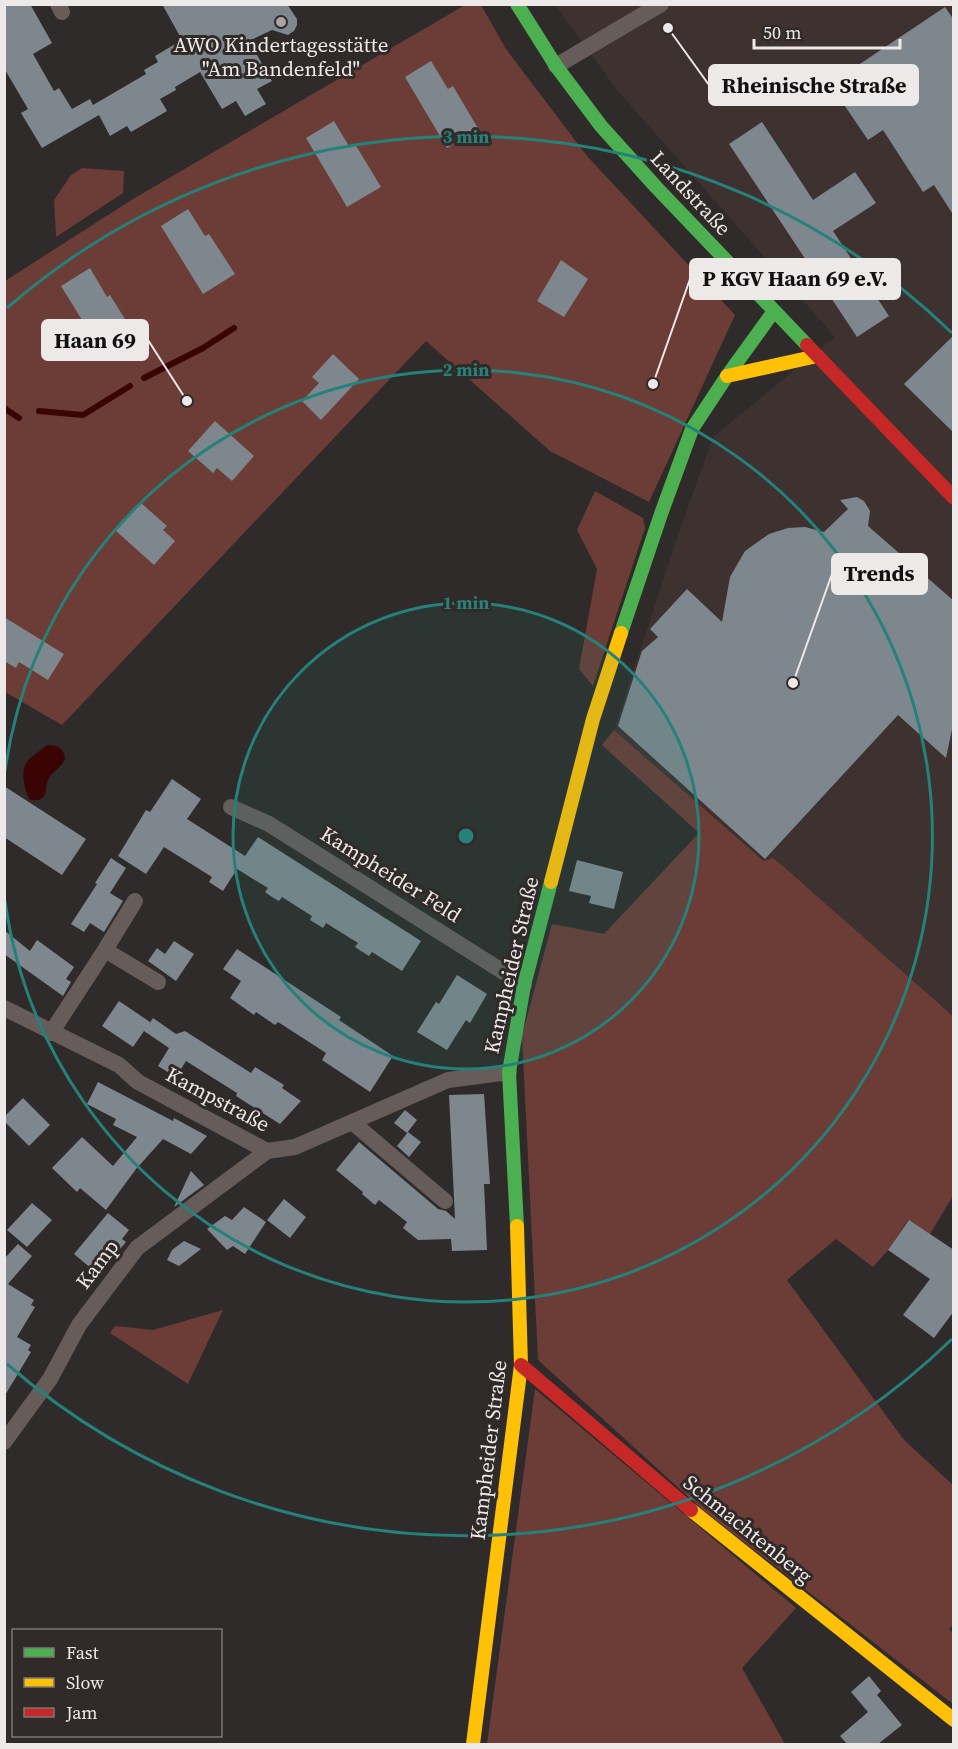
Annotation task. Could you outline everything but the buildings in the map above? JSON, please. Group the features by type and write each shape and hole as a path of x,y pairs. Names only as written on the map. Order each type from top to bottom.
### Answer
{"street":[{"name":"Landstraße","path":"517,4 556,66 601,126 656,187 954,498"},
{"path":"556,66 661,4"},
{"name":"Kampheider Straße","path":"473,1744 521,1365 514,1147 508,1072 524,985 593,719 661,514 692,429 774,311"},
{"path":"727,376 817,356"},
{"name":"Kampheider Feld","path":"231,807 269,824 524,985"},
{"path":"51,1032 135,901"},
{"path":"105,950 158,982"},
{"name":"Kampstraße","path":"4,1008 119,1065 138,1082 267,1151 295,1147 448,1080 508,1072"},
{"path":"352,1122 445,1201"},
{"name":"Kamp","path":"4,1442 50,1379 80,1325 137,1248 267,1151"},
{"name":"Schmachtenberg","path":"521,1365 700,1518 954,1720"}],"shaded area":[{"path":"465,5 481,5 506,49 587,156 735,315 649,502 550,451 426,341 62,725 5,692 5,281 133,199"},
{"path":"555,5 953,5 953,1016 773,858 765,861 614,730 713,437 835,337 617,90"},
{"path":"82,168 124,171 123,193 56,237 54,200 71,175"},
{"path":"595,491 643,518 645,528 593,686 579,669 597,569 577,530"},
{"path":"614,730 764,861 773,858 784,867 953,1016 953,1196 930,1234 908,1220 888,1250 873,1267 836,1239 787,1280 904,1440 953,1485 954,1624 949,1629 953,1633 953,1704 704,1511 538,1360 522,1036 552,924 604,934 699,833 602,745"},
{"path":"47,745 60,748 65,759 49,778 44,797 30,800 24,785 24,769 28,760"},
{"path":"223,1310 188,1384 110,1333 115,1326 153,1330"},
{"path":"535,1389 796,1608 742,1668 785,1744 487,1744"}],"waterway":[{"path":"144,378 203,348 234,328"},
{"path":"39,411 83,415 130,386"},
{"path":"4,408 19,418"}],"traffic: fast":[{"path":"517,4 556,66 601,126 807,345"},
{"path":"621,633 692,429 774,311"},
{"path":"517,1226 509,1072 524,985 551,882"}],"traffic: slow":[{"path":"727,376 817,356"},
{"path":"551,882 593,719 621,633"},
{"path":"473,1744 521,1365 517,1226"},
{"path":"691,1510 954,1720"}],"traffic: jam":[{"path":"807,345 954,498"},
{"path":"521,1365 691,1510"}],"place":[{"name":"AWO Kindertagesstätte \"Am Bandenfeld\"","path":"281,22"},
{"name":"Rheinische Straße","path":"668,28"},
{"name":"P KGV Haan 69 e.V.","path":"653,384"},
{"name":"Haan 69","path":"187,401"},
{"name":"Trends","path":"793,683"}]}
